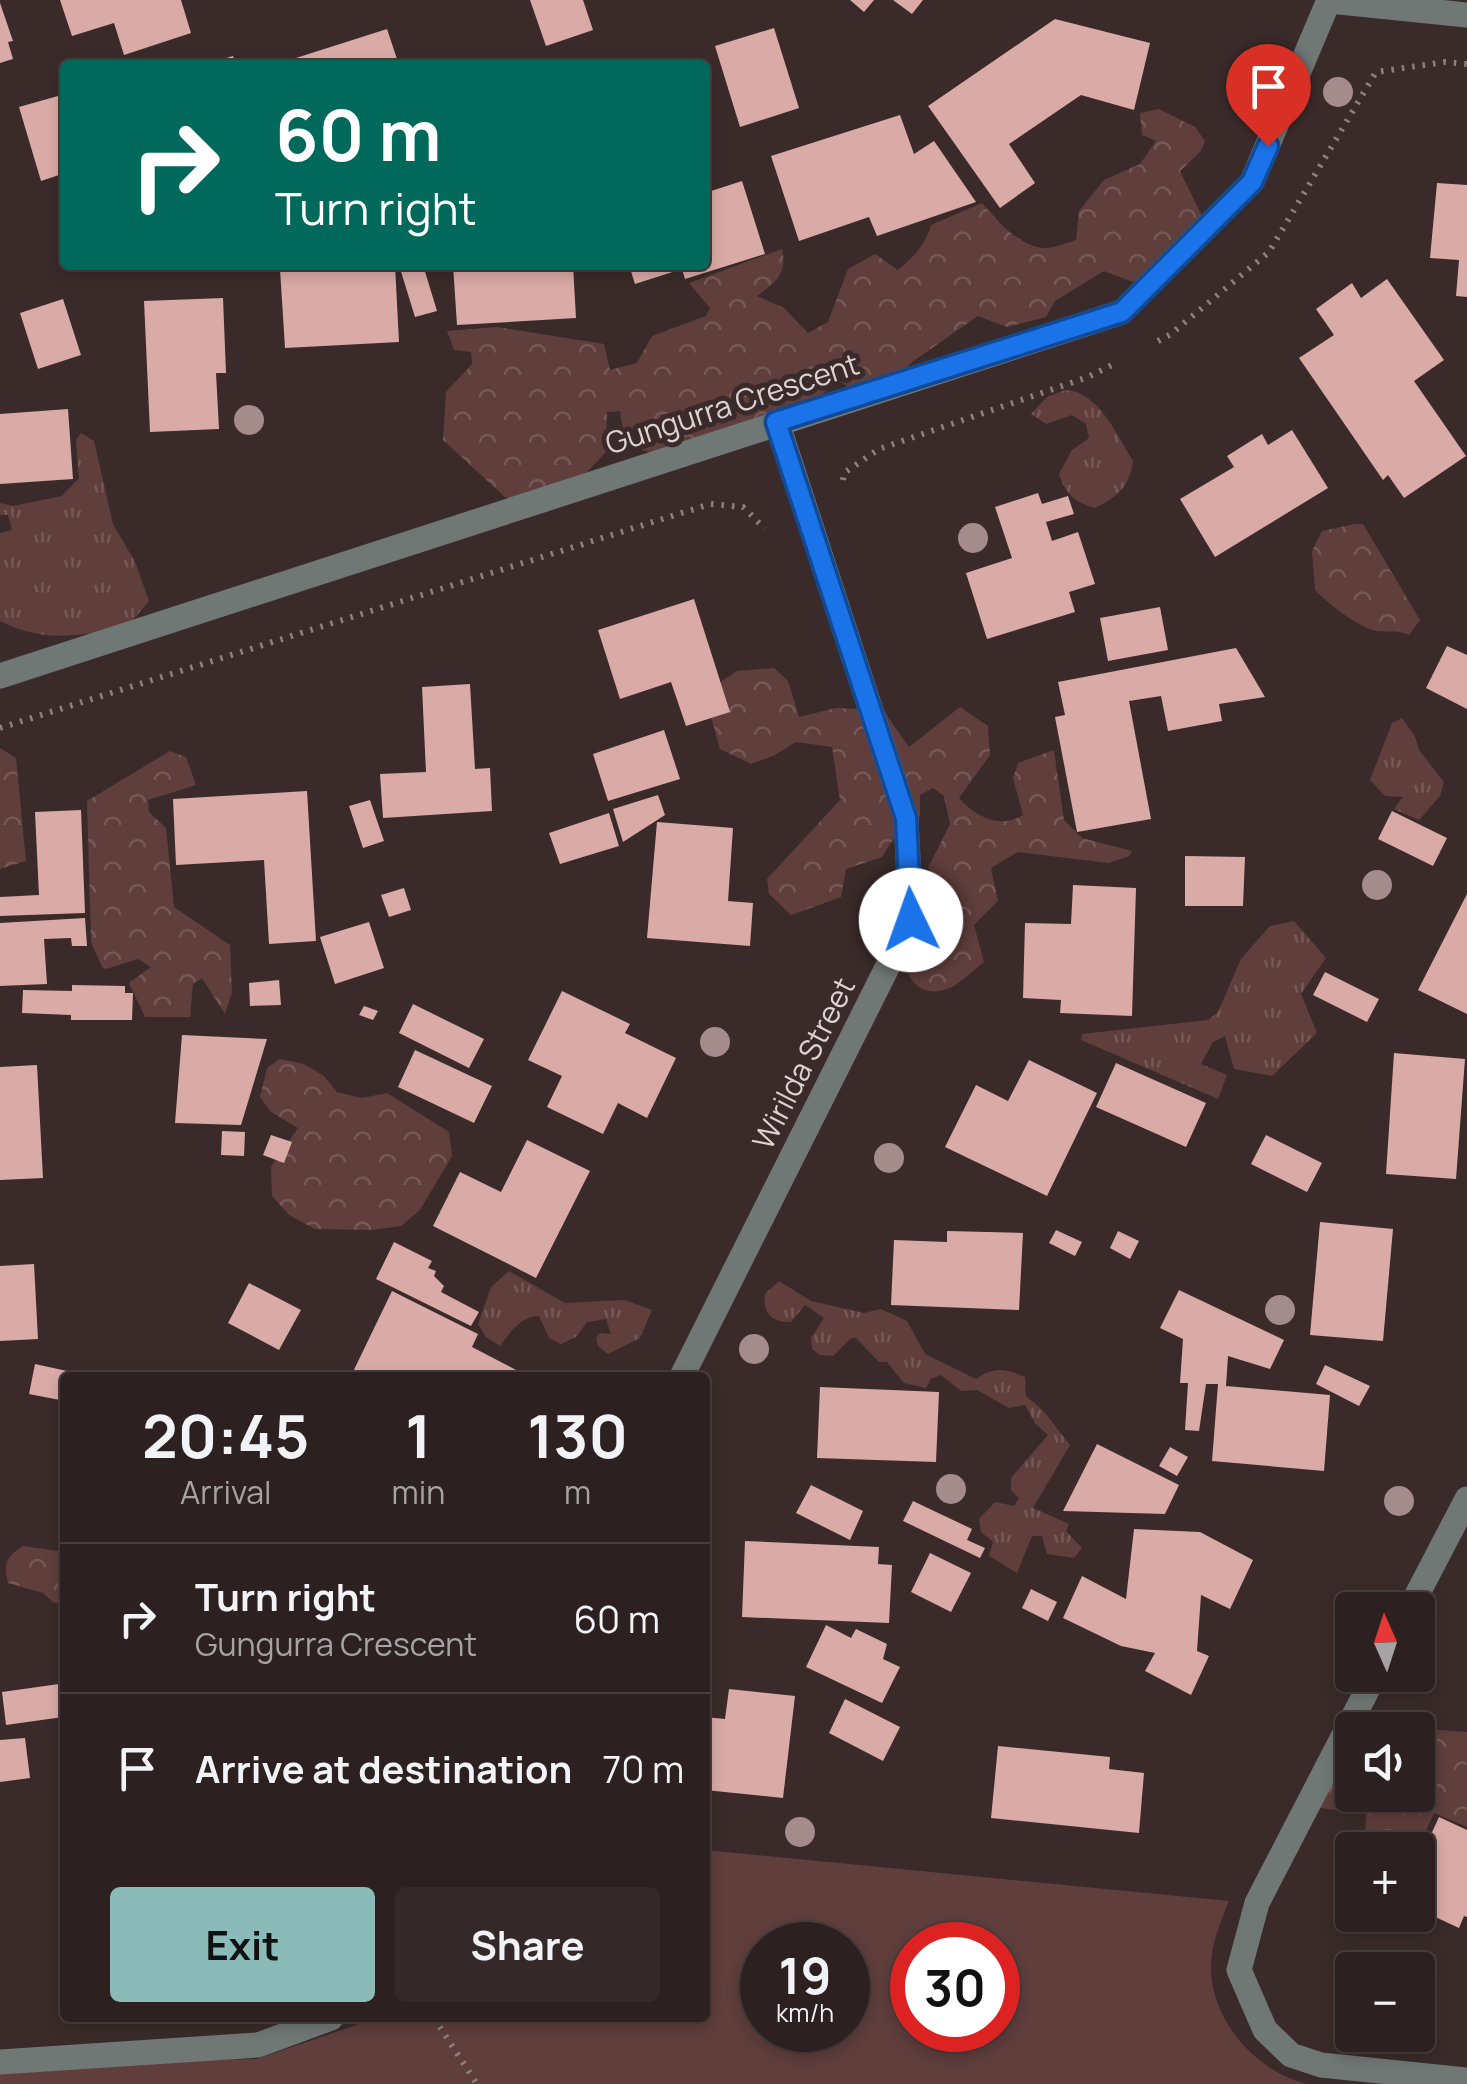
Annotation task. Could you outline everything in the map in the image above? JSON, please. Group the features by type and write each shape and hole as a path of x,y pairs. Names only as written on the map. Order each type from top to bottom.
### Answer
{"street":[{"path":"1330,1 1467,15"},
{"name":"Gungurra Crescent","path":"0,676 1122,312 1252,182 1330,1"},
{"name":"Wirilda Street","path":"684,1372 911,920 906,818 776,422"},
{"path":"1418,1592 1467,1499"},
{"path":"1367,1692 1257,1903 1239,1970 1265,2030 1290,2055 1322,2065 1467,2080"},
{"path":"0,2062 258,2045 320,2022"}],"path":[{"path":"437,2022 478,2084"}],"green space":[{"path":"1159,109 1195,127 1205,141 1201,151 1180,171 1205,222 1136,283 1104,271 1055,301 1046,317 1007,327 978,316 912,362 896,380 855,393 838,379 819,398 686,463 625,445 620,411 607,412 606,452 551,510 505,497 443,440 446,392 472,364 471,352 454,350 447,331 497,327 604,344 610,370 637,363 652,336 706,316 710,308 689,283 782,249 781,271 757,296 784,308 808,333 828,322 848,269 875,254 898,270 918,250 931,225 982,203 1009,231 1034,246 1051,248 1076,240 1079,211 1104,180 1140,164 1156,141 1142,135 1140,113"},
{"path":"1065,390 1077,392 1097,406 1133,461 1121,490 1095,508 1072,497 1059,474 1072,450 1089,438 1086,424 1072,415 1046,424 1031,414 1047,397"},
{"path":"81,433 94,441 113,524 135,562 149,601 126,628 62,636 32,633 0,621 0,533 12,530 8,515 0,515 0,503 13,506 62,496 79,478 76,440"},
{"path":"1363,524 1420,620 1409,635 1361,625 1315,590 1312,551 1322,531"},
{"path":"774,668 788,681 799,717 836,708 883,710 909,747 960,707 988,726 990,755 959,798 988,819 1006,821 1023,815 1013,778 1018,763 1054,750 1064,820 1082,838 1132,851 1129,856 1108,863 1018,852 991,868 998,901 974,925 984,962 949,988 923,989 909,976 899,937 923,910 936,882 928,868 950,824 944,796 933,788 920,795 920,816 903,824 882,857 846,869 841,897 791,915 769,894 767,879 840,800 832,747 796,742 751,764 720,749 711,717 710,689 737,671"},
{"path":"1402,718 1419,750 1444,782 1440,796 1419,820 1394,809 1403,797 1385,796 1370,780 1392,723"},
{"path":"0,748 16,758 26,861 0,869"},
{"path":"170,751 186,757 196,785 148,800 149,812 166,828 174,907 230,945 232,992 225,1014 202,978 193,984 190,1017 145,1017 129,983 151,967 138,959 106,969 91,942 87,801"},
{"path":"1294,921 1326,958 1301,994 1317,1033 1272,1076 1234,1069 1225,1036 1213,1042 1201,1064 1227,1075 1218,1099 1081,1040 1082,1034 1208,1020 1218,1012 1241,959 1270,926"},
{"path":"280,1059 304,1064 324,1076 337,1092 362,1098 387,1093 449,1132 452,1156 420,1210 401,1226 315,1229 289,1215 272,1196 271,1167 298,1128 271,1112 260,1097 267,1068"},
{"path":"509,1271 565,1303 624,1300 652,1310 640,1338 608,1354 598,1346 596,1338 600,1333 611,1334 606,1319 587,1322 576,1337 561,1344 549,1338 539,1316 532,1317 516,1326 500,1346 486,1337 478,1324 491,1287"},
{"path":"779,1281 811,1301 864,1313 881,1309 907,1321 925,1354 976,1379 1000,1370 1025,1377 1026,1396 1070,1445 1033,1508 1069,1524 1066,1531 1082,1548 1074,1558 1047,1554 1042,1536 1032,1536 1017,1573 989,1556 993,1542 981,1532 979,1519 995,1502 1014,1506 1019,1498 1011,1490 1011,1478 1048,1435 1035,1423 1025,1405 1009,1408 977,1390 961,1391 941,1375 931,1379 926,1388 904,1383 887,1362 879,1362 856,1338 851,1338 833,1356 820,1355 812,1349 811,1338 824,1318 805,1305 791,1322 779,1321 767,1311 765,1294"},
{"path":"23,1546 60,1551 60,1603 54,1603 43,1593 8,1583 7,1561"},
{"path":"1335,1725 1335,1810 1321,1808 1312,1783"},
{"path":"1435,1730 1467,1732 1467,1827 1434,1813 1425,1832 1366,1832 1366,1814 1351,1812 1435,1812"},
{"path":"710,1850 1229,1901 1211,1961 1213,1989 1220,2008 1229,2026 1256,2057 1272,2069 1308,2084 0,2084 0,2064 257,2059 365,2022 710,2022"}],"building":[{"path":"60,0 181,0 191,33 124,55 114,23 72,36"},
{"path":"530,0 583,0 593,30 546,46"},
{"path":"850,0 874,0 864,12"},
{"path":"893,0 923,0 912,14"},
{"path":"0,3 13,41 8,42 13,59 0,63"},
{"path":"1055,19 1150,43 1134,110 1081,95 1009,144 1035,183 1000,208 928,106"},
{"path":"774,28 799,108 740,127 715,46"},
{"path":"387,29 397,60 297,60"},
{"path":"60,95 60,175 41,181 19,107"},
{"path":"900,115 914,154 934,141 976,202 877,236 869,217 799,241 771,156"},
{"path":"742,181 765,254 685,279 682,270 710,270 710,191"},
{"path":"1437,183 1467,185 1467,297 1456,296 1459,260 1430,258"},
{"path":"280,270 395,270 399,342 285,348"},
{"path":"401,270 425,270 437,311 415,317"},
{"path":"453,270 573,270 576,318 457,325"},
{"path":"631,270 679,270 635,284"},
{"path":"1387,279 1444,360 1414,381 1466,456 1404,498 1388,475 1383,480 1299,358 1334,335 1316,309 1352,283 1361,298"},
{"path":"223,298 226,373 216,373 219,429 150,432 144,301"},
{"path":"63,299 81,355 38,369 20,313"},
{"path":"68,409 73,479 0,484 0,414"},
{"path":"1292,430 1328,488 1215,557 1180,499 1234,467 1227,456 1262,434 1268,445"},
{"path":"1038,493 1042,504 1068,496 1074,514 1046,522 1052,541 1078,532 1095,584 1069,592 1075,612 987,639 966,573 1012,558 995,507"},
{"path":"694,599 730,712 686,726 671,682 620,699 598,630"},
{"path":"1160,607 1168,650 1108,661 1100,618"},
{"path":"1447,646 1467,655 1467,709 1426,688"},
{"path":"1236,648 1265,697 1219,704 1222,721 1168,731 1161,696 1129,701 1151,819 1077,832 1055,717 1065,715 1058,682"},
{"path":"470,684 475,769 490,768 492,811 383,818 380,774 426,772 422,687"},
{"path":"664,730 680,779 608,801 593,754"},
{"path":"307,791 316,941 269,944 264,860 176,865 173,799"},
{"path":"658,795 665,815 623,842 613,809"},
{"path":"370,800 384,841 363,848 349,806"},
{"path":"81,810 85,913 0,916 0,897 39,895 35,812"},
{"path":"1392,811 1447,838 1433,866 1378,839"},
{"path":"609,813 619,846 560,864 549,833"},
{"path":"657,822 733,828 728,901 753,903 750,946 647,938"},
{"path":"1185,856 1245,857 1243,906 1185,906"},
{"path":"1073,885 1136,888 1132,1016 1060,1013 1061,1000 1023,998 1025,923 1071,924"},
{"path":"404,888 411,910 389,917 381,895"},
{"path":"1467,894 1467,1014 1418,990"},
{"path":"85,918 87,946 72,946 71,938 44,939 47,984 0,986 0,923"},
{"path":"369,922 384,968 335,984 320,937"},
{"path":"1325,972 1379,999 1367,1022 1313,995"},
{"path":"279,980 281,1005 250,1006 249,983"},
{"path":"72,985 125,986 125,993 133,993 132,1020 71,1020 71,1015 22,1013 23,990 72,991"},
{"path":"562,991 630,1024 625,1033 676,1058 647,1118 618,1103 603,1134 547,1107 562,1076 528,1060"},
{"path":"413,1004 484,1039 469,1068 399,1033"},
{"path":"364,1006 378,1011 373,1020 359,1015"},
{"path":"182,1035 267,1039 241,1125 175,1123"},
{"path":"415,1050 492,1086 474,1123 398,1087"},
{"path":"1394,1053 1465,1059 1456,1179 1386,1174"},
{"path":"1029,1060 1097,1093 1047,1196 945,1147 976,1085 1008,1101"},
{"path":"1116,1063 1206,1103 1186,1147 1096,1107"},
{"path":"37,1065 43,1178 0,1180 0,1067"},
{"path":"222,1131 245,1132 244,1156 221,1155"},
{"path":"271,1135 292,1142 284,1163 263,1155"},
{"path":"1266,1135 1322,1163 1307,1192 1251,1164"},
{"path":"527,1140 590,1171 536,1278 433,1226 460,1172 501,1192"},
{"path":"1320,1222 1393,1229 1383,1341 1310,1335"},
{"path":"1056,1230 1082,1242 1075,1256 1049,1243"},
{"path":"947,1231 1023,1233 1019,1310 891,1305 894,1240 947,1242"},
{"path":"1118,1231 1139,1241 1130,1259 1110,1248"},
{"path":"394,1242 432,1261 428,1268 436,1271 434,1276 444,1286 441,1292 479,1312 471,1326 376,1279"},
{"path":"34,1264 38,1339 0,1341 0,1266"},
{"path":"249,1283 301,1310 279,1350 228,1323"},
{"path":"1179,1290 1284,1340 1270,1369 1228,1356 1226,1386 1330,1395 1324,1471 1212,1461 1218,1384 1206,1384 1199,1431 1185,1430 1188,1383 1180,1383 1183,1339 1160,1328"},
{"path":"392,1291 478,1334 472,1347 518,1371 518,1372 353,1372"},
{"path":"35,1364 72,1372 60,1372 60,1400 29,1394"},
{"path":"1325,1365 1370,1386 1359,1406 1316,1384"},
{"path":"820,1387 939,1392 936,1462 817,1458"},
{"path":"1097,1444 1179,1485 1165,1514 1063,1511"},
{"path":"1170,1447 1188,1457 1177,1476 1159,1466"},
{"path":"811,1485 863,1511 850,1540 796,1513"},
{"path":"913,1501 972,1529 967,1540 985,1548 980,1558 903,1521"},
{"path":"1134,1529 1200,1532 1253,1560 1230,1609 1201,1595 1197,1651 1209,1656 1191,1695 1145,1671 1155,1653 1121,1646 1063,1618 1082,1576 1126,1599"},
{"path":"745,1541 879,1547 878,1564 892,1565 889,1623 742,1617"},
{"path":"930,1553 971,1573 951,1612 911,1592"},
{"path":"1031,1589 1057,1602 1048,1621 1022,1608"},
{"path":"826,1625 851,1638 856,1629 887,1644 883,1659 900,1667 882,1703 806,1667"},
{"path":"59,1684 60,1717 6,1725 2,1692"},
{"path":"729,1689 795,1696 783,1798 710,1791 710,1718 725,1719"},
{"path":"845,1699 900,1727 883,1761 829,1733"},
{"path":"25,1738 30,1778 0,1782 0,1740"},
{"path":"998,1746 1110,1757 1109,1769 1144,1773 1139,1833 991,1818"},
{"path":"1439,1817 1467,1830 1467,1917 1464,1916 1459,1928 1435,1917 1432,1832"}],"route":[{"path":"911,920 906,818 776,422 1122,312 1252,182 1268,146"}]}
